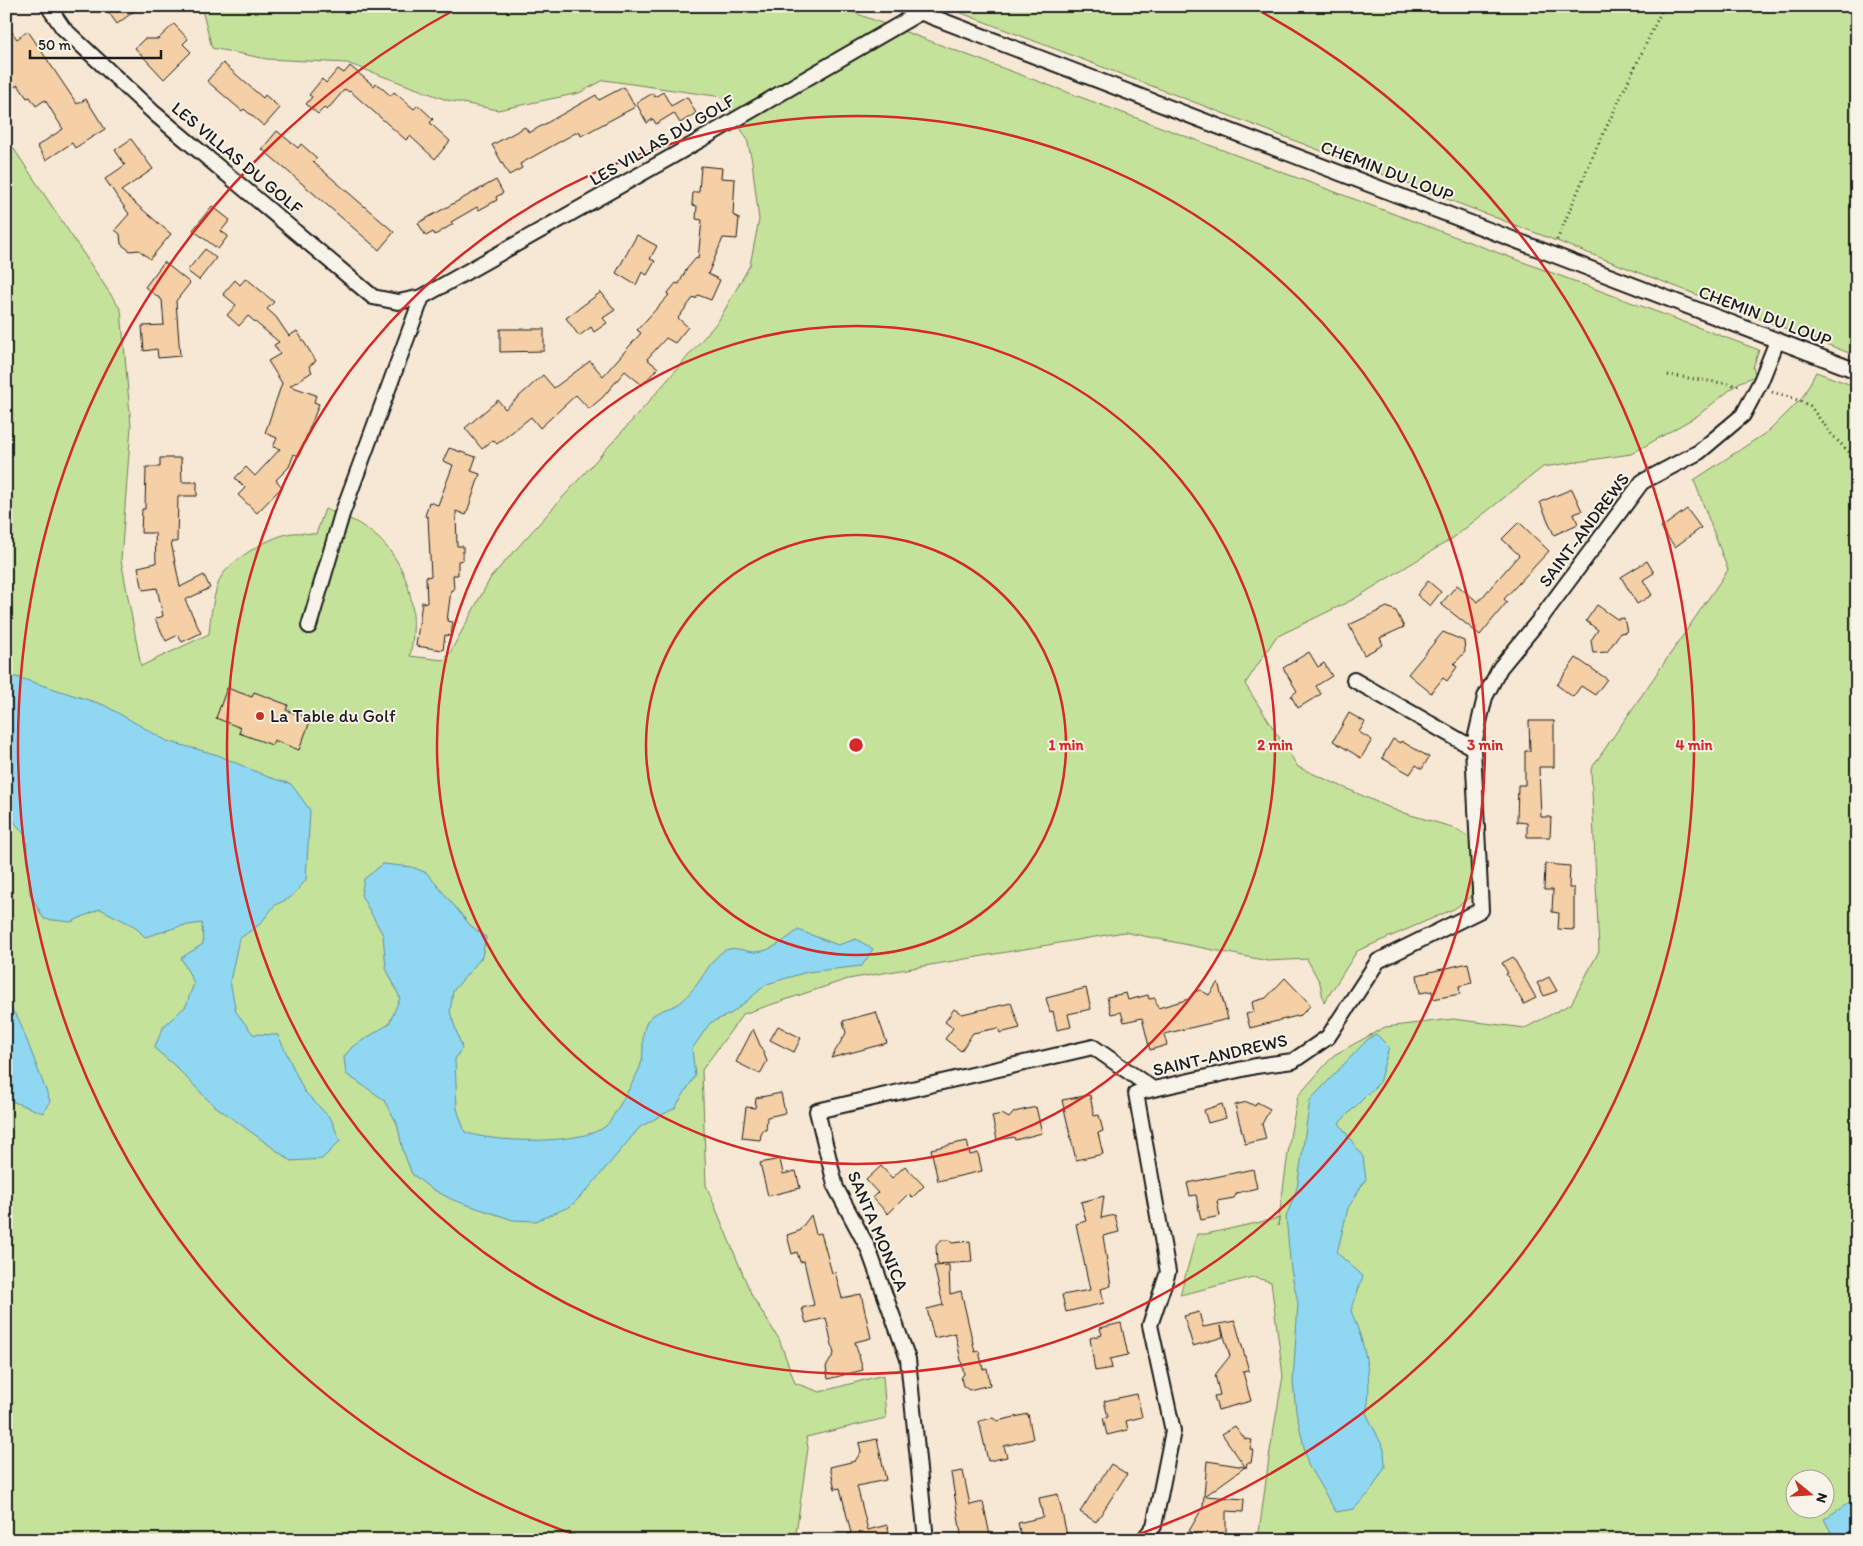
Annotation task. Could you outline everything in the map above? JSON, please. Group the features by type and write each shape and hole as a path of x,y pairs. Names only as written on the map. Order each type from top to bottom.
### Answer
{"street":[{"name":"LES VILLAS DU GOLF","path":"48,6 63,28 154,113 373,297 398,302 422,297 663,162 920,12"},
{"name":"CHEMIN DU LOUP","path":"904,6 1857,371"},
{"path":"309,626 342,514 422,297"},
{"name":"SAINT-ANDREWS","path":"1143,1540 1154,1526 1173,1431 1150,1325 1168,1272 1136,1093 1256,1066 1293,1061 1328,1037 1378,961 1481,910 1473,748 1485,697 1500,668 1541,618 1642,482 1699,452 1743,415 1777,341"},
{"path":"1354,680 1473,748"},
{"name":"SANTA MONICA","path":"926,1540 908,1359 868,1248 836,1188 817,1111 1093,1046 1153,1089"}],"path":[{"path":"1551,255 1596,149 1664,6"},
{"path":"1668,375 1757,388 1793,398 1810,406 1832,435 1849,452 1857,466"}],"green space":[{"path":"201,6 836,6 1759,350 1753,368 1756,376 1740,382 1697,416 1631,454 1543,467 1453,538 1354,599 1276,637 1245,684 1298,767 1397,811 1452,827 1473,840 1476,870 1471,897 1454,909 1357,951 1324,1003 1320,983 1307,959 1268,961 1124,932 848,979 743,1014 702,1070 706,1185 752,1296 779,1339 795,1383 820,1392 883,1375 886,1418 806,1437 808,1448 795,1540 6,1540 6,137 121,310 131,426 121,560 141,666 209,634 216,589 226,570 253,549 274,538 293,533 316,534 325,509 354,521 371,532 386,546 397,561 411,597 413,636 410,656 443,660 450,653 491,577 646,405 719,320 750,265 759,220 752,161 747,139 722,97 604,80 579,93 498,110 447,100 347,63 267,59 212,48"},
{"path":"943,6 1857,6 1857,356"},
{"path":"1816,372 1857,387 1857,1540 1258,1540 1270,1451 1283,1376 1271,1282 1253,1277 1180,1295 1197,1234 1206,1234 1279,1218 1278,1226 1291,1131 1298,1096 1334,1055 1385,1027 1453,1019 1525,1028 1571,1004 1599,951 1591,769 1728,570 1694,480 1770,430 1802,398"}],"water":[{"path":"6,677 17,677 104,705 167,741 218,755 268,777 291,784 310,810 306,880 290,898 275,905 260,924 239,939 230,981 236,1012 253,1034 278,1035 304,1091 331,1119 340,1141 322,1159 291,1161 211,1103 174,1065 154,1048 164,1026 186,1006 194,983 181,958 203,944 202,923 181,926 145,937 134,926 100,909 71,922 44,919 30,894 26,836 6,812"},
{"path":"383,864 412,867 427,873 470,925 486,937 482,957 453,991 450,1012 462,1048 455,1059 457,1109 465,1132 478,1136 515,1140 558,1139 594,1132 606,1126 639,1069 642,1058 643,1033 647,1022 654,1015 682,1001 698,983 714,960 724,951 729,949 755,952 767,950 798,930 838,945 856,939 873,949 862,966 807,972 767,984 732,1013 710,1023 692,1049 695,1076 675,1108 640,1127 588,1189 571,1206 536,1221 513,1220 453,1200 430,1188 412,1174 403,1151 397,1123 383,1099 346,1074 344,1057 352,1047 389,1024 400,998 386,968 383,935 361,895 364,879"},
{"path":"6,1001 19,1020 50,1101 43,1113 6,1099"},
{"path":"1376,1034 1389,1047 1379,1083 1339,1123 1363,1157 1366,1179 1348,1208 1337,1253 1363,1276 1351,1311 1364,1348 1368,1374 1369,1387 1366,1413 1384,1449 1385,1467 1370,1492 1354,1509 1336,1512 1308,1465 1296,1411 1293,1382 1298,1303 1291,1270 1286,1217 1297,1188 1310,1100 1367,1040"},
{"path":"1857,1503 1857,1540 1835,1540 1824,1519 1836,1518 1836,1511 1847,1504"}],"building":[{"path":"104,6 141,6 117,24"},
{"path":"6,24 17,39 28,31 77,104 86,99 105,129 75,148 72,143 46,160 37,146 63,129 45,100 36,106 30,97 27,98 18,85 14,87 6,75"},
{"path":"174,24 188,39 183,44 191,52 164,79 135,48 144,39 158,39"},
{"path":"223,63 263,98 265,95 280,108 264,126 244,109 242,111 207,81"},
{"path":"350,66 374,86 376,83 391,96 394,92 414,109 418,105 433,119 430,123 450,141 435,159 410,136 406,140 350,91 345,89 327,110 324,108 318,114 306,104 312,97 309,95 322,79 326,83 338,69 344,73"},
{"path":"624,87 635,107 581,136 579,131 520,164 522,168 509,175 492,145 525,127 529,133 596,95 599,100"},
{"path":"663,92 671,106 687,97 696,113 680,123 674,113 656,124 653,119 647,123 636,103 653,93 655,97"},
{"path":"277,131 298,148 301,144 317,158 313,162 394,232 379,250 262,149"},
{"path":"131,139 153,169 121,191 171,234 150,259 139,250 130,251 121,244 120,234 115,230 129,214 105,179 125,165 115,150"},
{"path":"701,166 722,168 721,178 735,179 733,215 739,218 737,239 723,238 708,274 720,280 711,300 698,295 696,299 694,297 678,318 688,327 675,343 666,338 647,359 658,368 642,385 625,371 603,397 589,409 576,395 540,428 531,417 497,444 493,440 482,449 465,428 498,400 505,409 543,375 554,388 590,361 603,376 641,333 637,330 669,295 667,294 676,283 679,284 686,270 696,258 698,259 702,220 696,219 697,206 692,205 693,192 699,192"},
{"path":"496,180 503,193 496,197 497,200 479,210 477,207 451,222 453,224 435,235 433,232 426,236 418,223"},
{"path":"212,206 230,220 221,231 228,236 218,249 193,230"},
{"path":"637,235 657,246 650,259 655,261 647,275 642,272 636,285 616,273"},
{"path":"205,249 216,258 199,280 187,271"},
{"path":"164,262 190,283 176,301 180,356 158,358 157,349 144,351 142,326 164,325 162,300 145,287"},
{"path":"246,278 274,302 267,309 276,317 289,336 297,331 316,361 309,366 312,372 290,386 316,395 314,402 319,404 299,456 294,454 289,467 276,480 282,487 257,513 238,495 245,488 235,478 246,467 255,476 280,449 273,447 277,438 265,433 282,383 268,361 280,354 274,345 279,342 248,316 239,326 227,315 236,305 223,294 235,280 240,285"},
{"path":"601,292 615,310 603,318 607,323 594,332 591,327 579,336 566,318"},
{"path":"500,329 544,329 544,351 500,352"},
{"path":"449,448 476,457 471,471 480,474 466,515 456,511 457,546 463,546 463,560 458,561 458,575 453,575 454,590 451,590 447,621 453,622 451,636 445,635 443,650 416,646 422,602 427,603 426,577 431,576 428,517 425,516 429,502 438,505 453,465 443,461"},
{"path":"160,458 181,458 182,482 197,482 197,496 178,496 177,542 171,542 180,587 204,575 210,588 185,600 201,633 182,642 178,635 166,641 155,619 163,616 157,588 143,590 138,567 156,563 155,533 141,533 142,509 145,509 146,467 160,467"},
{"path":"1572,489 1582,511 1574,514 1578,524 1554,535 1540,502"},
{"path":"1687,509 1701,528 1675,547 1661,528"},
{"path":"1519,522 1549,551 1504,599 1507,602 1480,635 1441,604 1457,585 1478,602 1519,555 1502,539"},
{"path":"1647,561 1654,573 1643,580 1652,595 1637,604 1621,577"},
{"path":"1428,581 1441,592 1430,606 1417,595"},
{"path":"1597,605 1617,619 1624,618 1627,632 1620,633 1607,652 1593,653 1591,640 1598,630 1586,621"},
{"path":"1387,607 1396,611 1404,627 1380,638 1383,645 1364,655 1349,625"},
{"path":"1443,632 1464,641 1465,652 1454,664 1457,667 1447,681 1443,678 1431,693 1408,674"},
{"path":"1309,652 1318,667 1324,663 1332,676 1316,686 1321,694 1298,708 1291,696 1297,691 1283,668"},
{"path":"1576,658 1607,679 1595,695 1581,686 1573,697 1557,685"},
{"path":"227,688 252,697 254,692 288,705 286,710 311,719 299,750 274,740 272,745 239,733 241,728 216,718"},
{"path":"1349,713 1365,722 1359,732 1372,740 1361,758 1333,741"},
{"path":"1529,721 1554,721 1554,767 1539,767 1541,817 1551,817 1550,837 1527,837 1527,823 1517,822 1518,785 1525,785 1525,751 1530,751"},
{"path":"1393,739 1400,743 1401,741 1429,757 1422,769 1416,765 1410,774 1382,758"},
{"path":"1545,864 1570,866 1569,888 1574,888 1574,930 1558,929 1559,913 1552,912 1553,890 1544,890"},
{"path":"1513,957 1536,998 1524,1004 1506,974 1508,973 1502,963"},
{"path":"1468,963 1472,983 1459,986 1460,994 1433,999 1432,991 1420,993 1417,975"},
{"path":"1549,977 1557,991 1544,996 1537,983"},
{"path":"1285,978 1311,1005 1301,1015 1250,1028 1246,1014 1254,1012 1252,1002 1266,998"},
{"path":"1218,982 1228,1019 1164,1034 1167,1045 1150,1050 1142,1018 1124,1022 1121,1012 1111,1014 1107,997 1126,993 1128,1000 1148,995 1149,999 1155,998 1158,1008 1189,999 1194,992 1200,990 1209,995"},
{"path":"1086,988 1091,1009 1068,1014 1071,1027 1057,1030 1053,1011 1050,1012 1046,998"},
{"path":"1011,1003 1020,1028 1000,1033 998,1028 973,1033 961,1051 945,1039 953,1028 945,1022 954,1009 962,1014"},
{"path":"876,1012 887,1043 831,1058 846,1033 843,1021"},
{"path":"778,1026 801,1038 794,1052 770,1040"},
{"path":"753,1029 767,1061 760,1074 736,1062"},
{"path":"781,1093 785,1113 767,1117 766,1130 762,1130 760,1140 742,1138 746,1107 755,1108 756,1098"},
{"path":"1090,1095 1094,1116 1099,1115 1103,1131 1098,1133 1103,1154 1076,1160 1062,1100"},
{"path":"1247,1102 1255,1106 1257,1102 1270,1109 1262,1124 1266,1139 1245,1144 1235,1105"},
{"path":"1222,1104 1226,1118 1208,1123 1204,1110"},
{"path":"1036,1107 1042,1133 1015,1140 1014,1137 997,1140 992,1116 1002,1114 1009,1118 1014,1112"},
{"path":"967,1141 970,1155 978,1153 982,1171 938,1181 931,1149"},
{"path":"780,1159 783,1174 796,1171 800,1188 768,1196 760,1163"},
{"path":"881,1166 892,1178 905,1166 924,1186 912,1198 908,1194 888,1214 873,1198 878,1193 866,1180"},
{"path":"1253,1169 1257,1188 1237,1193 1234,1198 1217,1201 1220,1216 1201,1220 1196,1195 1190,1196 1187,1183"},
{"path":"1104,1196 1101,1218 1115,1215 1119,1232 1103,1236 1111,1286 1101,1289 1104,1303 1066,1312 1062,1295 1090,1290 1076,1224 1086,1221 1081,1202"},
{"path":"811,1215 816,1234 821,1233 832,1273 835,1272 842,1298 861,1294 871,1338 855,1342 863,1370 828,1379 826,1367 834,1354 826,1318 806,1323 802,1308 814,1305 804,1261 800,1262 797,1252 792,1254 787,1235 799,1231"},
{"path":"941,1240 949,1240 952,1243 970,1241 972,1262 937,1264 936,1246"},
{"path":"949,1265 950,1294 961,1291 975,1352 979,1351 983,1369 987,1368 990,1385 969,1390 963,1386 961,1378 964,1374 955,1333 934,1338 927,1309 943,1305 934,1266"},
{"path":"1199,1312 1203,1327 1235,1321 1249,1371 1243,1372 1251,1401 1218,1410 1214,1396 1220,1395 1215,1375 1230,1356 1221,1326 1223,1337 1193,1346 1184,1316"},
{"path":"1121,1323 1128,1355 1110,1359 1112,1368 1095,1371 1090,1338 1102,1335 1100,1328"},
{"path":"1137,1394 1142,1417 1126,1421 1128,1430 1107,1435 1103,1418 1108,1417 1104,1401"},
{"path":"1028,1414 1033,1439 1004,1446 1007,1457 988,1461 979,1421 993,1418 997,1421"},
{"path":"1235,1426 1245,1439 1252,1440 1250,1449 1253,1450 1251,1463 1247,1463 1246,1468 1222,1434"},
{"path":"877,1439 886,1480 857,1486 868,1530 887,1525 891,1540 849,1540 848,1534 851,1533 840,1488 835,1489 830,1467 855,1461 861,1452 859,1443"},
{"path":"1207,1461 1245,1467 1205,1496 1244,1499 1243,1512 1226,1511 1226,1540 1205,1540 1189,1531 1203,1507"},
{"path":"1111,1464 1127,1474 1096,1522 1080,1512"},
{"path":"963,1471 970,1505 983,1502 991,1540 962,1540 951,1473"},
{"path":"1058,1494 1068,1540 1022,1540 1018,1523 1043,1517 1039,1498"}],"place":[{"name":"La Table du Golf","path":"260,716"}]}
